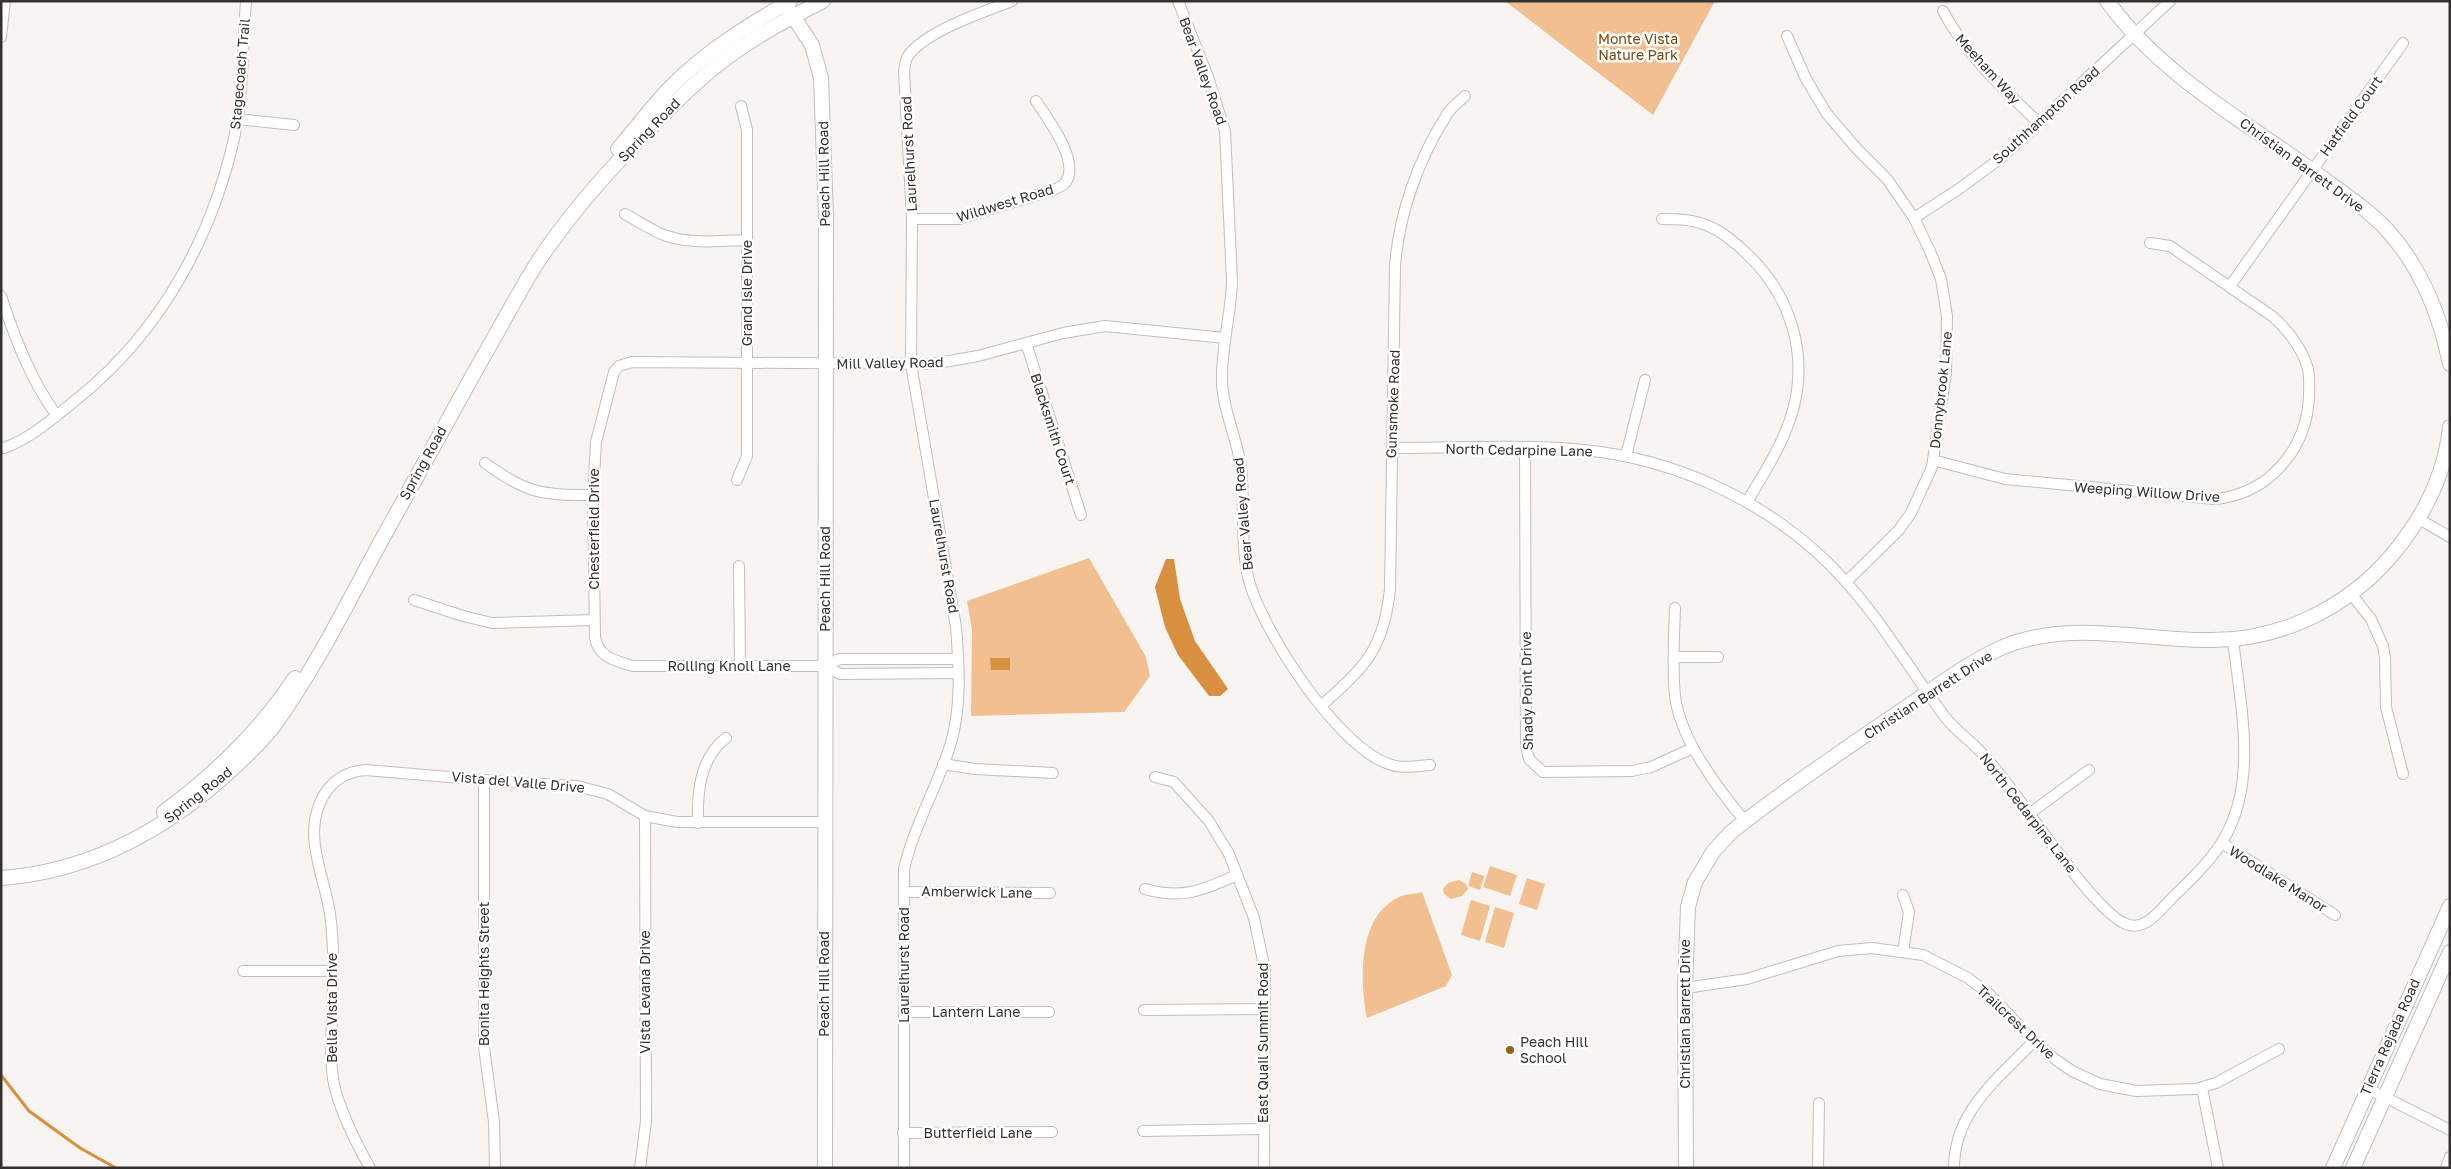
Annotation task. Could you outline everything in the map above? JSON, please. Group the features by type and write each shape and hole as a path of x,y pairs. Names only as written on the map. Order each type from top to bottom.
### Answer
{"main road":[{"name":"Spring Road","path":"1,878 56,870 77,864 145,834 210,789 243,759 271,729 329,640 451,412 525,282 549,245 606,174 698,80 762,34 823,1"},
{"name":"Christian Barrett Drive","path":"2107,1 2133,34 2176,74 2312,170 2377,220 2406,253 2424,284 2436,312 2450,364"},
{"name":"Spring Road","path":"1,869 68,857 119,838 144,825 219,768 256,728 284,695 314,649 498,315 529,262 554,225 688,70 725,40 786,2"},
{"name":"Peach Hill Road","path":"786,2 812,45 821,78 826,218 825,1168"},
{"name":"Christian Barrett Drive","path":"1686,1168 1684,988 1688,907 1695,882 1713,852 1730,833 1927,692 1980,659 2004,647 2029,639 2062,633 2091,632 2182,639 2233,639 2281,630 2320,614 2351,594 2380,570 2419,519 2441,469 2450,426"},
{"name":"Tierra Rejada Road","path":"2333,1168 2367,1088 2450,906"},
{"name":"Tierra Rejada Road","path":"2353,1168 2450,952"}],"street":[{"path":"1,36 5,1"},
{"name":"Stagecoach Trail","path":"4,448 18,443 57,416 117,362 154,318 176,287 189,263 213,209 221,185 237,119 246,1"},
{"name":"Laurelhurst Road","path":"904,1168 904,869 909,847 943,764 955,723 958,659 956,627 910,364 912,219 904,71 908,56 916,47 943,30 1012,1"},
{"name":"Bear Valley Road","path":"1178,1 1208,77 1225,131 1232,297 1224,338 1223,396 1241,466 1245,563 1248,578 1268,625 1287,657 1343,732 1374,758 1400,767 1430,766"},
{"name":"Southhampton Road","path":"1914,218 2001,158 2170,1"},
{"name":"Meeham Way","path":"1943,11 1960,40 1971,54 2010,96 2039,123"},
{"name":"Donnybrook Lane","path":"1787,36 1806,79 1827,114 1857,149 1887,178 1914,218 1941,279 1947,316 1946,373 1933,460 1925,485 1903,524 1884,546 1846,582"},
{"name":"Hatfield Court","path":"2230,286 2403,43"},
{"name":"Gunsmoke Road","path":"1322,705 1360,670 1369,659 1383,630 1390,589 1395,266 1399,228 1430,147 1447,114 1465,96"},
{"name":"Wildwest Road","path":"912,219 959,219 1053,190 1065,183 1068,175 1067,156 1058,134 1036,101"},
{"name":"Grand Isle Drive","path":"737,480 747,456 747,130 741,106"},
{"path":"237,119 294,125"},
{"path":"625,214 659,233 672,237 719,241 747,240"},
{"path":"1662,219 1702,223 1720,232 1738,245 1775,286 1792,325 1798,362 1794,409 1776,453 1747,502"},
{"name":"Weeping Willow Drive","path":"1933,460 2005,479 2197,498 2226,498 2253,488 2278,470 2292,453 2301,437 2309,409 2308,371 2300,350 2285,328 2230,286 2170,246 2150,243"},
{"path":"1,296 18,346 31,374 57,416"},
{"name":"Mill Valley Road","path":"614,372 619,366 632,362 944,363 1105,326 1224,338"},
{"name":"Blacksmith Court","path":"1026,343 1081,515"},
{"name":"Chesterfield Drive","path":"614,372 596,442 593,495 595,638 600,650 608,659 633,666"},
{"path":"1626,456 1645,380"},
{"name":"North Cedarpine Lane","path":"1392,448 1525,447 1586,450 1626,456 1682,472 1747,502 1794,534 1830,565 1846,582 1873,614 1948,721 1994,767 2080,880 2116,918 2126,924 2144,924 2180,890 2222,843 2237,809 2242,789 2245,758 2233,639"},
{"name":"Shady Point Drive","path":"1525,447 1526,746 1529,759 1543,772 1608,773 1652,767 1693,748"},
{"path":"485,463 514,483 535,492 550,495 593,495"},
{"path":"2419,519 2450,537"},
{"path":"739,566 740,666"},
{"path":"2351,594 2371,619 2383,646 2386,668 2386,707 2402,774"},
{"path":"414,600 492,623 594,620"},
{"path":"1675,608 1675,696 1679,716 1693,748 1745,821"},
{"path":"1674,657 1718,657"},
{"name":"Rolling Knoll Lane","path":"633,666 826,666 839,660 958,659"},
{"name":"Rolling Knoll Lane","path":"826,666 840,674 958,673"},
{"path":"698,823 697,806 704,768 709,755 726,738"},
{"path":"943,764 975,769 1053,773"},
{"name":"Vista del Valle Drive","path":"315,843 320,803 334,782 350,772 366,770 577,786 595,789 608,794 645,816 677,822 824,822"},
{"path":"2030,814 2089,770"},
{"name":"East Quail Summit Road","path":"1155,777 1174,782 1196,804 1223,842 1254,918 1265,970 1264,1168"},
{"name":"Bonita Heights Street","path":"484,780 484,1047 494,1122 495,1168"},
{"name":"Vista Levana Drive","path":"640,1168 646,1121 645,816"},
{"name":"Bella Vista Drive","path":"315,843 330,916 333,971 331,1061 334,1085 345,1115 370,1168"},
{"name":"Woodlake Manor","path":"2222,843 2335,914"},
{"path":"1144,890 1161,894 1194,893 1237,875"},
{"name":"Amberwick Lane","path":"905,892 1050,893"},
{"path":"1903,895 1909,912 1903,952"},
{"name":"Trailcrest Drive","path":"1684,988 1747,979 1838,951 1872,948 1924,955 1981,987 2034,1041 2072,1071 2100,1084 2122,1089 2153,1092 2202,1088"},
{"path":"243,971 333,971"},
{"path":"1144,1010 1265,1009"},
{"name":"Lantern Lane","path":"904,1012 1049,1012"},
{"path":"1954,1168 1958,1141 1969,1112 1986,1088 2034,1041"},
{"path":"2218,1168 2202,1088 2280,1049"},
{"path":"2367,1088 2450,1130"},
{"path":"1818,1168 1819,1103"},
{"path":"1143,1131 1264,1129"},
{"name":"Butterfield Lane","path":"903,1133 1052,1132"},
{"path":"2446,1168 2450,1157"}],"green space":[{"name":"Monte Vista Nature Park","path":"1505,1 1715,1 1653,115"},
{"path":"1089,558 1146,657 1150,676 1124,712 971,716 972,630 967,601"},
{"path":"1490,866 1517,875 1510,896 1483,887"},
{"path":"1472,872 1484,876 1480,890 1468,886"},
{"path":"1527,878 1545,884 1537,910 1519,904"},
{"path":"1459,880 1466,884 1468,889 1462,896 1451,899 1444,894 1443,889 1448,883"},
{"path":"1422,892 1452,975 1446,986 1367,1018 1363,968 1369,934 1375,919 1385,906 1399,897"},
{"path":"1471,900 1490,906 1480,941 1461,935"},
{"path":"1495,907 1514,913 1504,948 1485,942"}],"shaded area":[{"path":"1166,559 1174,559 1180,599 1195,641 1228,689 1220,696 1209,696 1178,655 1165,627 1155,587"},
{"path":"990,658 1010,658 1010,670 991,670"}],"waterway":[{"path":"1,1075 29,1111 80,1148 116,1168"}],"place":[{"name":"Peach Hill School","path":"1510,1050"}]}
